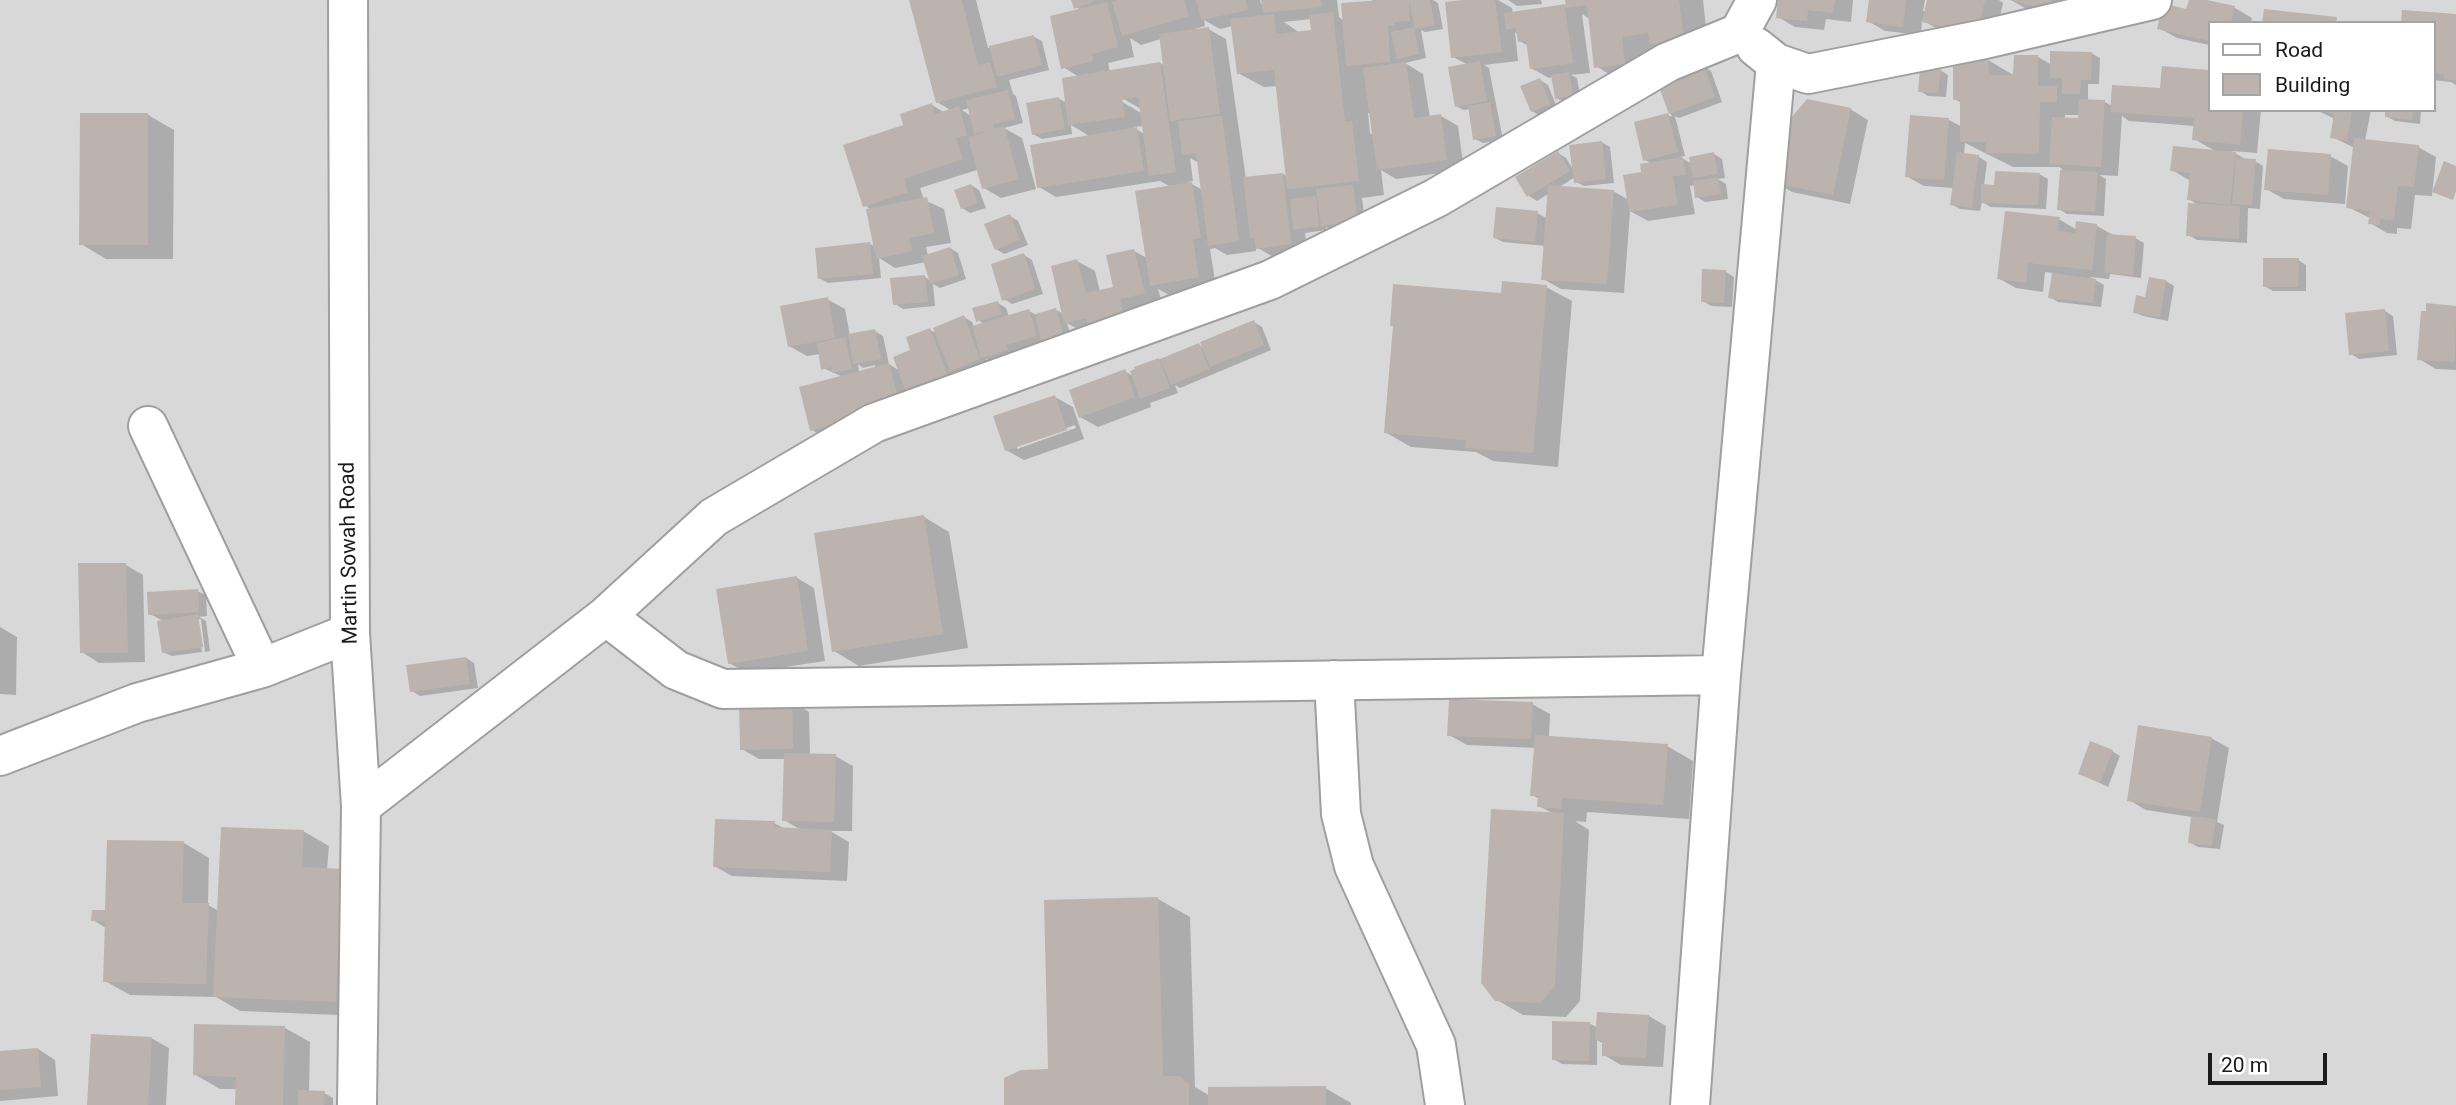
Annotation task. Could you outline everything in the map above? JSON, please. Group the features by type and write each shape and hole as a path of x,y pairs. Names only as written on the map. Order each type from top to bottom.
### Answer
{"street":[{"name":"Martin Sowah Road","path":"348,0 350,633 361,806 357,1105"},
{"path":"361,806 606,616 714,517 874,423 1270,280 1436,198 1668,62 1739,33 1757,0"},
{"path":"1739,33 1776,63 1808,74 1985,40 2152,0"},
{"path":"1689,1105 1721,675 1776,63"},
{"path":"148,426 262,668"},
{"path":"606,616 676,670 723,689 1721,675"},
{"path":"0,755 137,703 262,668 350,633"},
{"path":"1334,680 1341,814 1354,866 1436,1045 1445,1105"}],"shaded area":[{"path":"0,0 2456,0 2456,1105 0,1105"}],"building":[{"path":"909,0 962,0 978,65 990,62 997,87 936,103"},
{"path":"1071,0 1097,0 1074,9"},
{"path":"1184,0 1189,16 1122,36 1112,2"},
{"path":"1196,0 1246,0 1248,10 1201,20"},
{"path":"1261,0 1321,0 1322,7 1263,13"},
{"path":"1409,0 1410,21 1394,22 1395,26 1388,26 1390,62 1346,66 1341,3"},
{"path":"1409,0 1430,0 1435,25 1415,29"},
{"path":"1495,0 1502,52 1451,58 1445,2"},
{"path":"1565,0 1679,0 1684,40 1650,44 1648,33 1622,37 1625,64 1594,68 1587,5 1565,8 1573,63 1530,69 1526,41 1518,42 1516,28 1506,30 1504,13 1566,4"},
{"path":"1778,0 1835,0 1833,13 1808,10 1807,21 1776,18"},
{"path":"1869,0 1906,0 1903,27 1866,22"},
{"path":"1927,0 1985,0 1977,34 1922,22"},
{"path":"2010,0 2052,0 2050,10"},
{"path":"2189,0 2207,0 2235,6 2231,21 2208,21 2208,41 2157,29 2163,3 2186,9"},
{"path":"1107,2 1118,47 1092,54 1093,61 1061,69 1050,16"},
{"path":"2264,9 2337,17 2336,21 2262,21"},
{"path":"2402,10 2456,14 2456,80 2443,79 2444,74 2435,73 2435,21 2401,21"},
{"path":"1333,12 1345,122 1352,121 1359,181 1287,189 1274,70 1237,74 1230,19 1274,14 1276,34 1311,30 1309,15"},
{"path":"1209,27 1220,114 1170,121 1159,34"},
{"path":"1414,27 1419,54 1397,59 1391,32"},
{"path":"1034,35 1042,65 997,77 989,46"},
{"path":"2050,51 2092,52 2091,80 2081,80 2080,94 2062,94 2062,78 2050,78"},
{"path":"2014,55 2038,55 2038,86 2057,86 2057,102 2040,102 2039,154 1986,153 1986,142 1960,142 1960,100 1953,100 1953,58 1988,59 1989,75 2013,75"},
{"path":"1480,61 1487,101 1455,107 1448,67"},
{"path":"1160,62 1176,172 1149,176 1138,97 1122,100 1125,117 1068,125 1062,78"},
{"path":"1406,62 1414,118 1441,114 1447,160 1377,170 1363,68"},
{"path":"1703,64 1715,97 1669,114 1659,87 1673,82 1671,76"},
{"path":"2162,66 2208,70 2208,112 2243,112 2240,145 2192,140 2194,118 2110,112 2112,85 2160,88"},
{"path":"1920,67 1941,68 1938,93 1918,92"},
{"path":"1569,72 1573,95 1555,99 1551,75"},
{"path":"1540,78 1550,104 1531,112 1520,86"},
{"path":"1008,90 1015,119 993,124 994,129 1004,126 1019,179 982,189 968,137 989,131 974,134 966,100"},
{"path":"1059,97 1065,129 1032,135 1026,103"},
{"path":"1807,99 1851,108 1833,195 1773,183 1786,124"},
{"path":"2079,99 2105,100 2101,167 2049,164 2052,117 2078,118"},
{"path":"1490,102 1496,136 1473,140 1468,106"},
{"path":"932,103 935,114 959,106 967,135 956,138 963,159 904,179 908,192 863,207 843,145 903,125 900,114"},
{"path":"2327,112 2352,112 2347,141 2330,138 2334,114"},
{"path":"2385,112 2413,112 2412,120 2385,117"},
{"path":"80,113 148,113 148,245 79,245"},
{"path":"1668,113 1678,152 1643,161 1634,122"},
{"path":"1910,115 1949,118 1944,180 1905,177"},
{"path":"1222,116 1239,241 1208,246 1196,153 1182,155 1178,121"},
{"path":"1137,127 1144,171 1037,188 1030,145"},
{"path":"2354,138 2419,145 2414,187 2398,186 2394,220 2380,219 2380,225 2368,224 2370,211 2346,208"},
{"path":"1602,141 1606,179 1574,183 1569,145"},
{"path":"2173,146 2236,152 2230,205 2187,200 2190,173 2170,171"},
{"path":"2268,149 2331,154 2328,195 2264,190"},
{"path":"1558,151 1570,171 1527,197 1515,177"},
{"path":"1714,152 1718,174 1693,178 1689,157"},
{"path":"1957,152 1979,155 1972,208 1950,205"},
{"path":"1683,157 1686,175 1673,176 1678,205 1629,212 1623,175 1641,172 1640,164"},
{"path":"2236,158 2256,159 2252,205 2232,204"},
{"path":"2444,161 2456,166 2456,191 2453,200 2432,192"},
{"path":"2060,170 2098,172 2095,212 2057,210"},
{"path":"1995,171 2040,173 2038,205 1981,203 1981,184 1994,185"},
{"path":"1283,173 1291,244 1256,249 1254,238 1250,238 1243,177"},
{"path":"1718,177 1721,194 1695,198 1693,181"},
{"path":"1192,182 1201,238 1193,239 1199,277 1150,286 1135,191"},
{"path":"971,184 978,203 961,209 954,190"},
{"path":"1353,185 1358,225 1333,228 1333,224 1321,226 1316,189"},
{"path":"1548,185 1614,190 1607,284 1541,280"},
{"path":"1316,196 1319,226 1293,230 1290,199"},
{"path":"927,197 934,233 909,238 912,251 876,259 866,209"},
{"path":"2188,203 2240,206 2239,239 2186,236"},
{"path":"1496,207 1538,211 1535,242 1493,238"},
{"path":"2005,211 2060,217 2058,231 2075,233 2076,221 2097,224 2092,270 2028,263 2026,283 1997,279"},
{"path":"1010,214 1020,240 995,250 984,224"},
{"path":"2107,234 2136,236 2133,275 2104,273"},
{"path":"870,242 873,274 818,279 815,248"},
{"path":"950,247 959,275 930,284 922,256"},
{"path":"1134,249 1145,293 1120,299 1124,316 1088,325 1086,318 1064,324 1051,266 1077,259 1086,293 1113,287 1106,255"},
{"path":"1024,253 1035,289 1002,301 991,264"},
{"path":"2263,258 2299,258 2298,287 2263,287"},
{"path":"1702,269 1726,270 1724,303 1701,302"},
{"path":"2052,273 2096,279 2093,303 2048,298"},
{"path":"925,275 928,302 893,305 890,278"},
{"path":"2149,277 2166,280 2160,317 2133,313 2136,295 2145,297"},
{"path":"1502,281 1547,285 1533,453 1465,448 1466,440 1384,433 1393,326 1390,326 1393,284 1501,293"},
{"path":"828,297 835,338 788,347 780,306"},
{"path":"998,301 1002,314 976,322 972,308"},
{"path":"2426,303 2456,306 2455,362 2417,360 2421,311 2426,311"},
{"path":"1056,308 1066,343 1043,350 1035,314"},
{"path":"1029,309 1037,336 1006,345 1008,350 981,358 972,326"},
{"path":"2385,309 2389,351 2349,355 2345,313"},
{"path":"964,315 980,359 950,371 933,328"},
{"path":"1254,320 1264,345 1210,367 1200,342"},
{"path":"930,328 951,384 909,400 893,357 910,350 906,337"},
{"path":"875,329 881,359 853,364 848,334"},
{"path":"845,337 852,369 832,373 832,367 821,370 817,343"},
{"path":"1199,343 1209,369 1171,385 1160,359"},
{"path":"1159,358 1170,388 1140,399 1130,371"},
{"path":"889,363 899,401 848,415 850,420 810,431 799,387"},
{"path":"1125,369 1135,397 1079,418 1069,390"},
{"path":"1055,395 1067,430 1005,451 993,416"},
{"path":"924,515 943,634 832,652 814,533"},
{"path":"78,563 126,563 128,653 80,653"},
{"path":"797,576 808,651 728,664 716,589"},
{"path":"198,589 199,612 148,615 147,592"},
{"path":"198,614 203,647 162,653 157,621"},
{"path":"466,657 470,684 410,692 406,665"},
{"path":"1449,699 1533,702 1531,739 1447,736"},
{"path":"792,700 793,749 740,750 739,701"},
{"path":"2138,725 2212,737 2200,812 2127,801"},
{"path":"1535,735 1668,744 1663,805 1562,798 1561,809 1537,807 1538,796 1530,796"},
{"path":"2090,741 2113,750 2100,783 2078,774"},
{"path":"784,753 836,754 834,822 782,821"},
{"path":"1491,809 1564,813 1555,986 1540,1003 1495,1001 1481,983"},
{"path":"2191,816 2216,819 2212,846 2188,843"},
{"path":"715,819 775,821 774,827 832,830 830,872 713,867"},
{"path":"221,827 304,830 302,867 342,869 336,1002 213,997"},
{"path":"107,840 184,841 182,903 209,903 206,984 103,982 105,922 91,921 92,910 105,910"},
{"path":"1158,897 1163,1076 1179,1076 1189,1084 1189,1105 1004,1105 1004,1078 1021,1070 1048,1069 1044,900"},
{"path":"1597,1012 1649,1015 1646,1058 1602,1056 1602,1041 1595,1040"},
{"path":"1552,1021 1590,1022 1589,1061 1552,1060"},
{"path":"194,1024 285,1026 283,1105 235,1105 236,1077 193,1075"},
{"path":"91,1034 152,1037 148,1105 87,1105"},
{"path":"38,1048 41,1087 0,1090 0,1051"},
{"path":"1326,1086 1326,1105 1208,1105 1208,1087"},
{"path":"298,1090 325,1091 324,1105 298,1105"}]}
